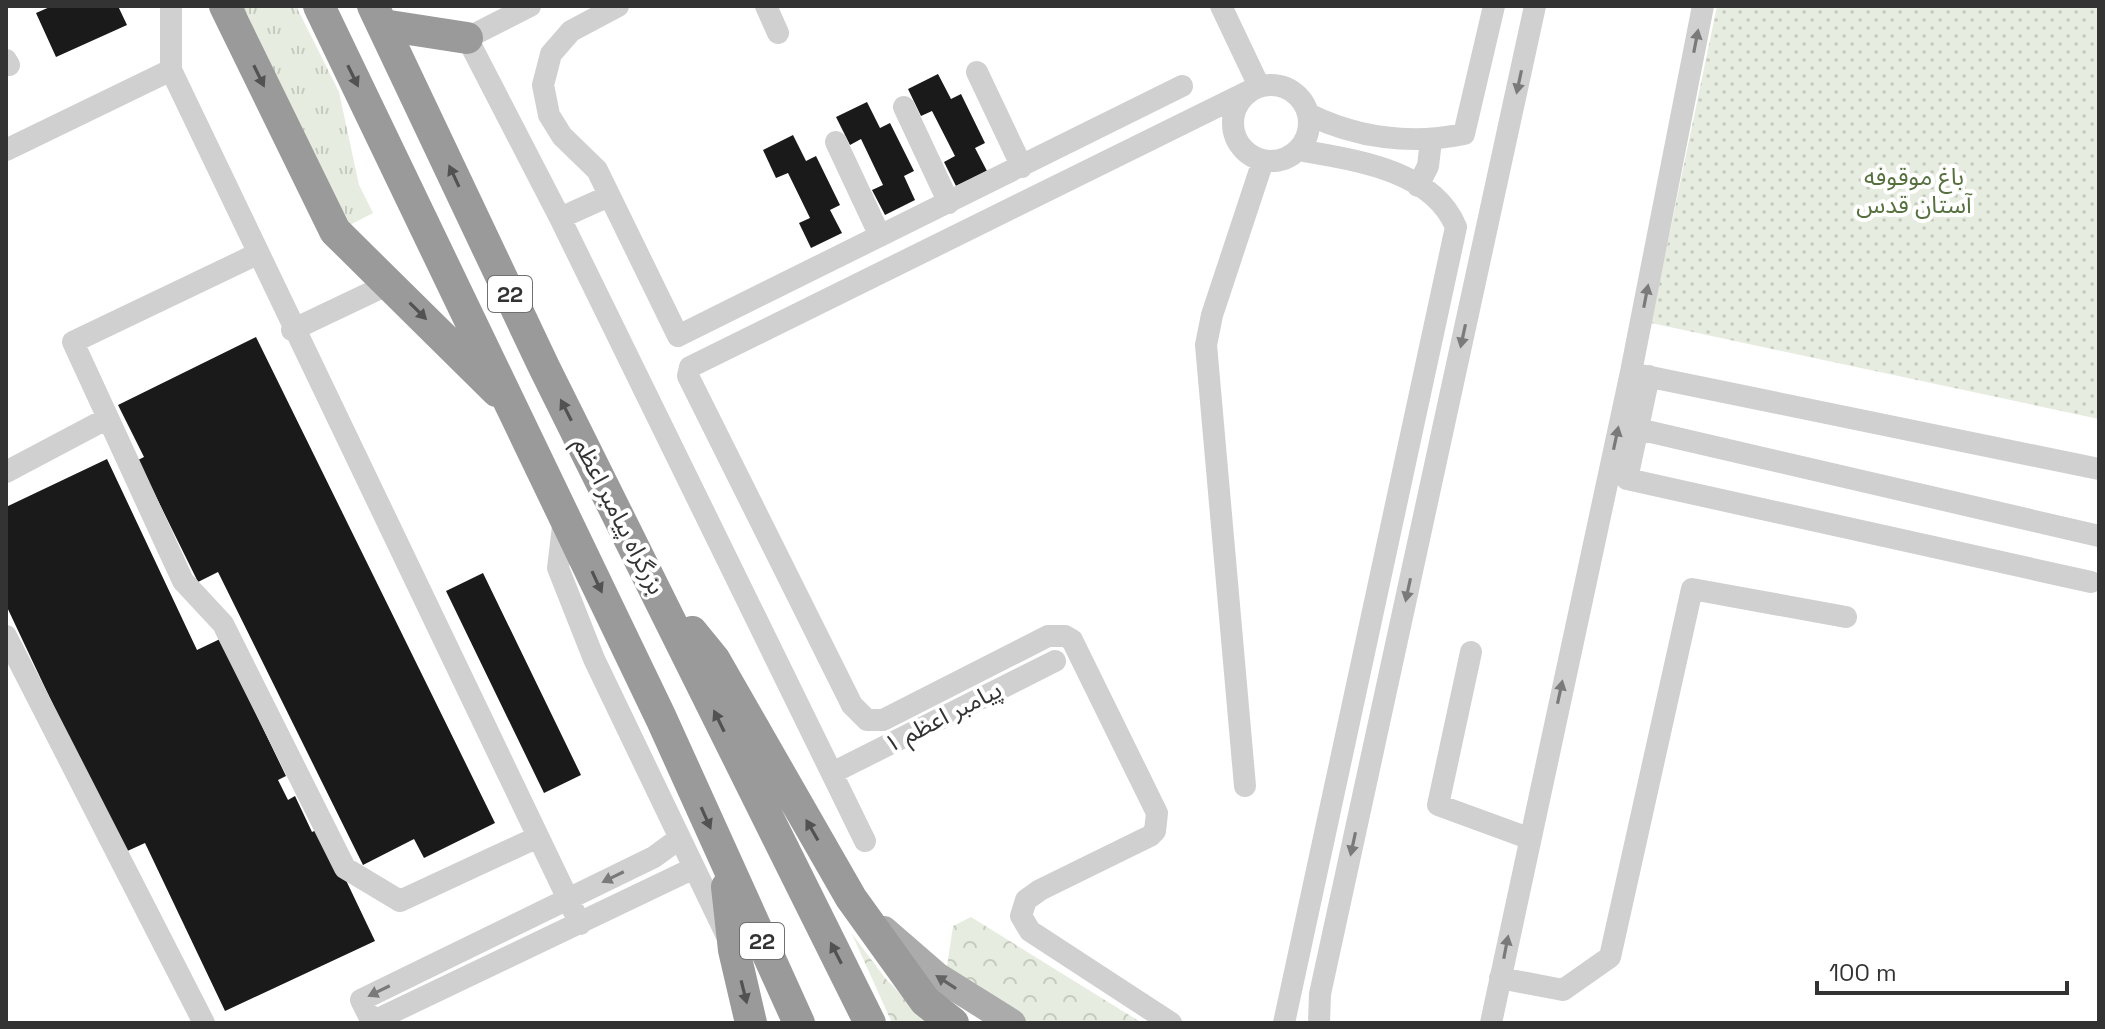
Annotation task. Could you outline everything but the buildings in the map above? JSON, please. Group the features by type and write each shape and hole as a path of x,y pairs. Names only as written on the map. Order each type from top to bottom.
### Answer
{"highway":[{"path":"225,6 335,231 391,283 516,410"},
{"name":"بزرگراه پیامبر اعظم","path":"319,6 564,513 709,864 799,1023"},
{"path":"383,26 433,42 470,44"},
{"name":"بزرگراه پیامبر اعظم","path":"383,26 544,367 870,1023"},
{"path":"651,580 714,659 851,898 925,1001 953,1023"},
{"path":"709,864 751,1023"}],"main road":[{"path":"851,898 937,976 1012,1023"}],"street":[{"path":"171,6 171,70 292,330 580,924"},
{"path":"530,6 470,44 560,218 865,841"},
{"path":"618,6 571,31 551,54 543,85 549,115 562,136 597,170 678,336 1182,86"},
{"path":"766,6 778,33"},
{"path":"1221,6 1253,89"},
{"path":"1308,114 1332,126 1410,142 1464,134 1494,6"},
{"path":"1319,1023 1323,979 1535,6"},
{"path":"1491,1023 1528,838 1640,374 1703,6"},
{"path":"6,150 171,70"},
{"path":"977,72 1022,167"},
{"path":"1171,1023 1030,931 1021,916 1026,900 1040,890 1150,836 1157,824 1157,813 1072,640 1065,636 1048,636 883,720 867,720 852,705 688,376 690,367 1253,89 1284,87 1303,102 1308,114 1306,140 1288,158 1263,161 1241,148 1232,125 1239,101 1253,89"},
{"path":"904,107 949,203"},
{"path":"1418,186 1428,166 1431,141"},
{"path":"836,142 880,236"},
{"path":"1284,1023 1456,227 1448,207 1402,174 1298,150"},
{"path":"1245,786 1206,345 1212,315 1263,161"},
{"path":"560,218 609,196"},
{"path":"257,254 73,342 183,581 223,624 345,868 400,901 538,837"},
{"path":"292,330 391,283"},
{"path":"1640,374 1638,429 1627,479 2091,582"},
{"path":"1640,374 2099,469"},
{"path":"6,472 108,418"},
{"path":"1638,429 2099,536"},
{"path":"564,513 558,568 594,659 680,838 709,864 372,1022 361,1000 654,857 680,838"},
{"path":"1500,978 1563,990 1610,957 1692,589 1846,617"},
{"path":"6,636 204,1023"},
{"path":"1471,652 1438,805 1528,838"},
{"name":"پیامبر اعظم ۱","path":"832,773 1055,661"}],"green space":[{"path":"238,6 296,6 339,92 359,185 373,213 346,227"},
{"name":"باغ موقوفه آستان قدس","path":"1717,6 2099,6 2099,419 1651,323"},
{"path":"971,917 1142,1023 1028,1023 946,973 953,926"},
{"path":"852,934 885,978 929,1023 892,1023"}]}
